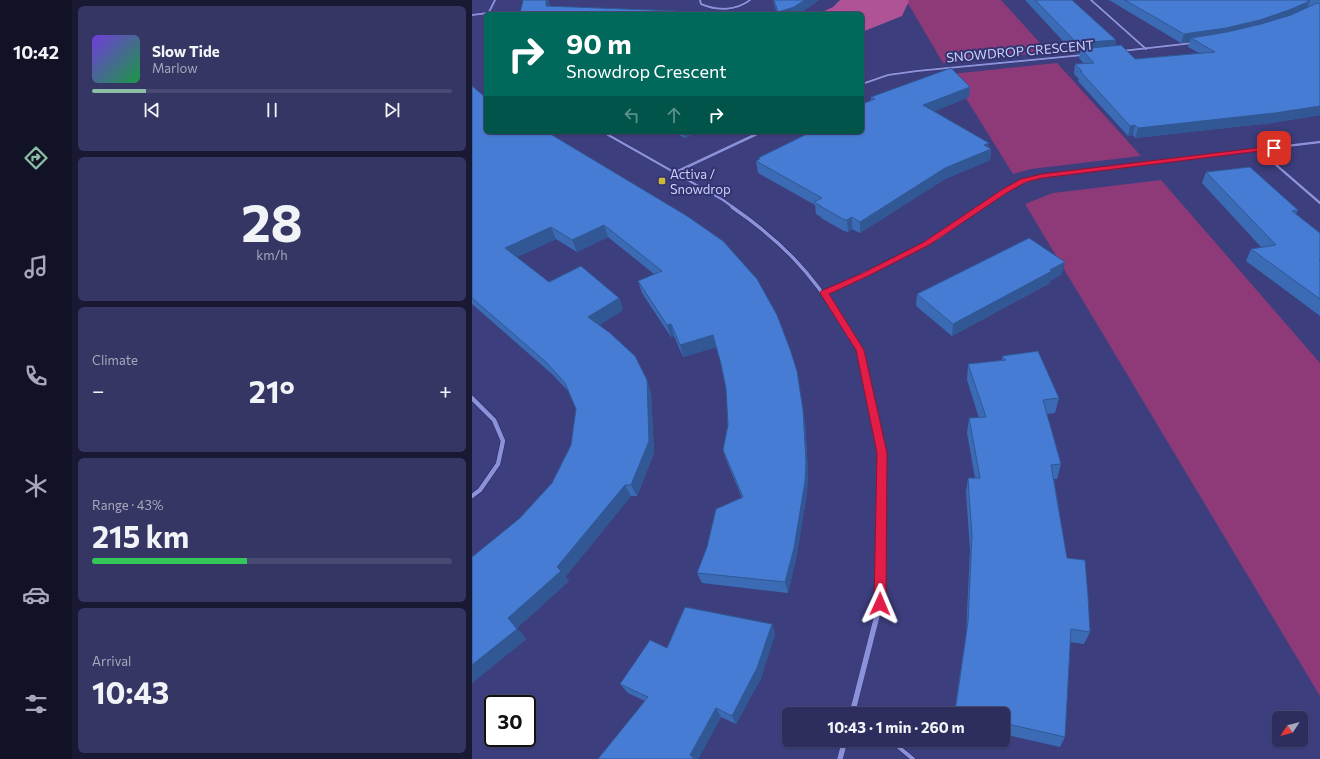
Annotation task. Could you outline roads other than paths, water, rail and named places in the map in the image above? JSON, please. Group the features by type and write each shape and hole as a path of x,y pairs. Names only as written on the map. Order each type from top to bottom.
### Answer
{"street":[{"path":"489,12 495,0"},
{"path":"700,0 702,4 706,6 718,8 741,5 750,0"},
{"path":"1091,0 1146,49"},
{"path":"472,15 484,14"},
{"name":"SNOWDROP CRESCENT","path":"1116,52 1200,42"},
{"name":"SNOWDROP CRESCENT","path":"864,83 888,76 917,71 1086,55"},
{"path":"608,134 723,200 757,224 791,254 824,293 860,350 882,453 880,604 854,707"},
{"path":"676,172 757,134"},
{"path":"824,293 930,242 1006,190 1023,181 1049,175 1320,142"},
{"path":"1258,150 1320,203"},
{"path":"472,398 494,420 503,441 498,464 480,490 472,496"},
{"path":"840,759 843,747"}],"lane":[{"path":"900,747 913,759"}],"place":[{"name":"Activa / Snowdrop","path":"662,181"}]}
